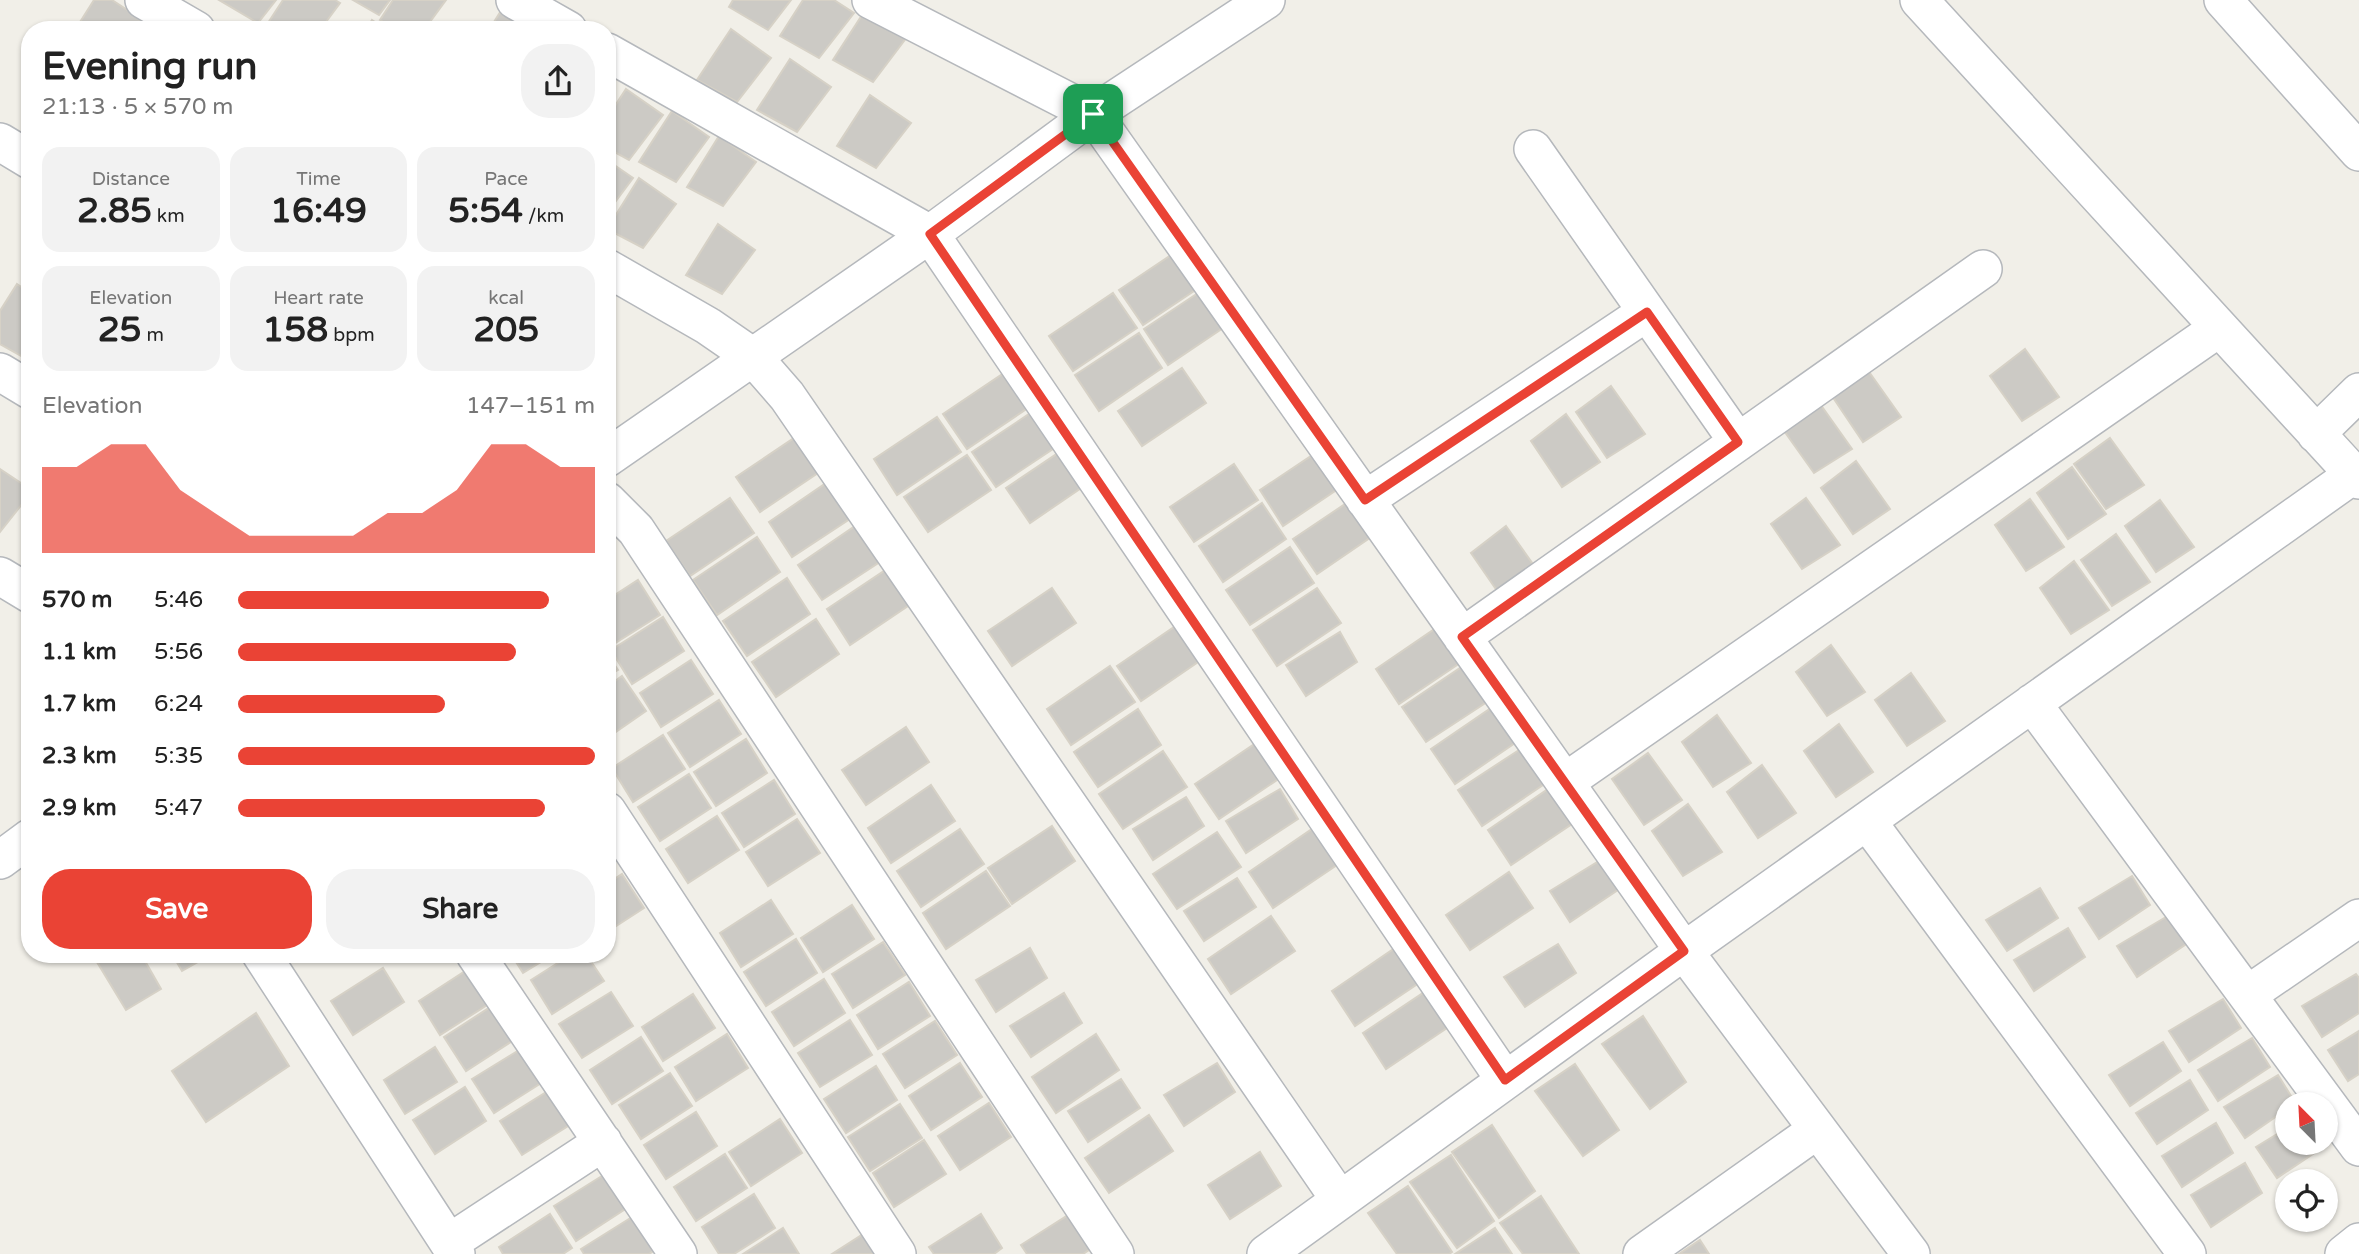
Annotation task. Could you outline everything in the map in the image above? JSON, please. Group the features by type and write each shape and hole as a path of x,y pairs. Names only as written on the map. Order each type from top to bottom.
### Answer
{"street":[{"path":"144,0 180,21"},
{"path":"515,0 552,21"},
{"path":"616,452 930,234 1093,114 1266,0"},
{"path":"1266,1254 1684,951 2356,477 1919,0"},
{"path":"2223,0 2359,152"},
{"path":"882,2 1093,114 1684,951 1910,1254"},
{"path":"616,57 930,234 1505,1080"},
{"path":"0,142 21,155"},
{"path":"1533,149 1738,442"},
{"path":"1462,637 1983,269"},
{"path":"616,273 708,326 753,357 787,396 1340,1200"},
{"path":"1365,500 1647,312"},
{"path":"1564,782 2219,328"},
{"path":"0,372 21,385"},
{"path":"2316,434 2355,390"},
{"path":"616,511 644,541 1115,1254"},
{"path":"0,576 21,589"},
{"path":"2032,703 2359,1147"},
{"path":"1867,821 2187,1254"},
{"path":"616,825 897,1254"},
{"path":"0,860 21,845"},
{"path":"2247,995 2359,918"},
{"path":"267,963 452,1249 603,1142"},
{"path":"481,963 678,1254"},
{"path":"1642,1254 1818,1130"},
{"path":"2344,1254 2359,1242"}],"building":[{"path":"94,0 112,0 141,19 140,21 81,21"},
{"path":"219,0 276,0 260,21 255,21"},
{"path":"283,0 335,0 340,3 327,21 269,21"},
{"path":"353,0 390,0 379,15"},
{"path":"393,0 446,0 431,21 380,20"},
{"path":"733,0 791,0 768,30 729,7"},
{"path":"803,0 834,0 854,13 819,58 780,36"},
{"path":"504,6 525,21 495,21"},
{"path":"866,9 907,37 873,82 833,60"},
{"path":"731,29 771,58 737,102 697,80"},
{"path":"790,59 831,87 797,132 757,110"},
{"path":"626,89 663,115 629,160 616,153 616,104"},
{"path":"870,95 911,123 876,168 837,146"},
{"path":"672,111 709,137 676,182 639,162"},
{"path":"719,136 756,162 723,206 687,187"},
{"path":"616,166 633,178 616,201"},
{"path":"639,178 676,204 643,248 616,234 616,215"},
{"path":"718,224 755,250 722,294 686,275"},
{"path":"1183,247 1206,283 1143,325 1119,290"},
{"path":"17,284 21,287 21,356 0,344 0,311"},
{"path":"1207,287 1232,322 1168,365 1144,329"},
{"path":"1113,293 1137,328 1073,371 1049,336"},
{"path":"1139,333 1162,368 1099,411 1075,375"},
{"path":"2025,349 2059,397 2022,421 1990,376"},
{"path":"1182,368 1206,403 1142,446 1118,411"},
{"path":"1867,369 1901,417 1863,442 1832,396"},
{"path":"1007,371 1031,406 967,449 943,414"},
{"path":"1611,386 1645,434 1607,458 1576,412"},
{"path":"1818,401 1852,449 1814,473 1782,428"},
{"path":"1035,410 1059,445 996,487 972,452"},
{"path":"1566,414 1600,462 1562,487 1531,441"},
{"path":"937,417 961,452 897,495 874,459"},
{"path":"800,434 824,469 760,512 736,477"},
{"path":"2110,438 2144,485 2106,509 2074,464"},
{"path":"1070,445 1093,480 1030,523 1006,488"},
{"path":"1323,448 1347,483 1283,526 1260,490"},
{"path":"967,455 991,490 928,532 904,497"},
{"path":"1856,461 1890,509 1853,534 1821,488"},
{"path":"1234,464 1258,500 1194,542 1170,507"},
{"path":"2072,467 2106,514 2068,539 2037,493"},
{"path":"0,469 21,483 21,505 0,532"},
{"path":"832,479 856,515 792,557 769,522"},
{"path":"1357,496 1380,531 1317,574 1293,539"},
{"path":"730,498 754,533 690,576 666,541"},
{"path":"1806,498 1840,545 1802,569 1771,524"},
{"path":"2030,499 2064,547 2026,571 1995,525"},
{"path":"2160,500 2194,547 2156,572 2125,526"},
{"path":"1262,503 1286,539 1223,582 1199,546"},
{"path":"861,522 886,558 822,600 798,565"},
{"path":"1506,526 1540,574 1502,598 1471,553"},
{"path":"2116,534 2150,582 2112,606 2081,560"},
{"path":"757,537 780,572 717,615 693,580"},
{"path":"1290,547 1314,583 1250,625 1226,590"},
{"path":"2074,561 2109,610 2071,634 2040,588"},
{"path":"890,567 914,602 850,645 827,609"},
{"path":"787,578 810,614 747,656 723,621"},
{"path":"638,580 660,615 616,643 616,594"},
{"path":"1052,588 1076,623 1012,666 988,631"},
{"path":"1317,588 1341,623 1277,666 1253,630"},
{"path":"663,617 684,651 632,684 616,658 616,647"},
{"path":"816,619 839,654 776,697 752,662"},
{"path":"1180,623 1204,658 1141,701 1117,666"},
{"path":"1439,626 1463,661 1399,704 1376,669"},
{"path":"1340,632 1357,662 1306,696 1286,665"},
{"path":"1831,645 1865,692 1827,716 1796,672"},
{"path":"691,660 713,694 661,727 640,693"},
{"path":"1466,664 1490,700 1426,742 1402,707"},
{"path":"1110,666 1135,702 1071,745 1047,709"},
{"path":"1911,673 1945,721 1907,746 1875,700"},
{"path":"622,676 646,711 616,732 616,680"},
{"path":"719,700 741,734 690,767 668,733"},
{"path":"1494,706 1518,741 1455,784 1431,749"},
{"path":"1138,709 1161,745 1098,787 1074,752"},
{"path":"1717,715 1751,763 1713,787 1682,742"},
{"path":"1839,724 1873,772 1836,797 1804,751"},
{"path":"906,727 929,762 866,805 842,770"},
{"path":"663,735 685,769 633,802 616,774 616,765"},
{"path":"746,739 767,773 716,806 694,772"},
{"path":"1259,741 1283,776 1219,819 1195,784"},
{"path":"1522,748 1546,783 1482,826 1458,790"},
{"path":"1163,751 1187,787 1123,829 1099,794"},
{"path":"1648,753 1682,800 1644,825 1612,779"},
{"path":"1762,765 1796,813 1758,838 1727,792"},
{"path":"689,774 711,808 660,841 638,807"},
{"path":"774,780 795,814 744,847 722,813"},
{"path":"931,785 955,821 891,863 868,828"},
{"path":"1551,787 1575,822 1511,865 1488,830"},
{"path":"1280,789 1298,819 1246,853 1226,821"},
{"path":"1186,797 1204,826 1153,860 1133,829"},
{"path":"1688,804 1722,852 1683,876 1652,831"},
{"path":"717,816 739,850 688,883 666,849"},
{"path":"797,819 820,853 768,886 746,852"},
{"path":"1052,826 1075,861 1012,904 988,868"},
{"path":"960,829 984,864 921,907 897,871"},
{"path":"1312,829 1337,865 1273,908 1249,872"},
{"path":"1217,832 1241,867 1177,909 1153,874"},
{"path":"1604,858 1621,888 1570,922 1550,891"},
{"path":"986,871 1010,906 946,949 923,913"},
{"path":"1509,872 1533,908 1470,950 1446,915"},
{"path":"622,874 644,908 616,926 616,878"},
{"path":"2132,876 2150,905 2099,939 2079,908"},
{"path":"1237,878 1256,907 1204,941 1184,911"},
{"path":"2040,888 2058,918 2007,951 1986,920"},
{"path":"771,900 793,934 741,967 720,933"},
{"path":"852,905 874,939 823,972 801,938"},
{"path":"2171,914 2188,943 2137,977 2117,946"},
{"path":"1271,916 1295,951 1231,994 1208,959"},
{"path":"2068,928 2085,957 2034,991 2014,960"},
{"path":"796,939 817,973 766,1006 744,972"},
{"path":"883,942 905,975 853,1008 832,974"},
{"path":"1558,944 1576,973 1525,1007 1504,977"},
{"path":"1030,948 1047,978 996,1012 976,980"},
{"path":"1395,948 1419,983 1355,1026 1332,991"},
{"path":"98,963 146,963 161,989 126,1010"},
{"path":"177,963 196,963 182,971"},
{"path":"517,963 539,963 523,973"},
{"path":"558,963 592,963 604,981 552,1014 531,980"},
{"path":"383,968 404,1002 353,1035 331,1001"},
{"path":"470,968 492,1002 440,1035 419,1001"},
{"path":"2356,974 2359,978 2359,1013 2322,1037 2302,1006"},
{"path":"824,979 845,1013 794,1046 772,1012"},
{"path":"909,982 930,1016 878,1049 857,1015"},
{"path":"1426,991 1450,1026 1386,1069 1363,1033"},
{"path":"611,992 633,1026 582,1058 559,1024"},
{"path":"1064,993 1082,1023 1031,1057 1010,1026"},
{"path":"693,994 715,1028 663,1061 642,1027"},
{"path":"2223,999 2241,1028 2189,1062 2169,1031"},
{"path":"495,1004 517,1038 466,1071 444,1037"},
{"path":"256,1013 289,1066 206,1122 172,1071"},
{"path":"1643,1016 1686,1082 1650,1109 1602,1044"},
{"path":"850,1020 872,1055 820,1087 798,1053"},
{"path":"935,1021 957,1055 905,1088 883,1054"},
{"path":"2359,1031 2359,1074 2348,1081 2328,1050"},
{"path":"727,1034 748,1068 696,1101 675,1067"},
{"path":"1096,1034 1119,1070 1056,1113 1032,1077"},
{"path":"641,1037 663,1071 612,1104 590,1070"},
{"path":"2252,1038 2270,1067 2218,1101 2198,1070"},
{"path":"2163,1042 2181,1071 2130,1106 2109,1075"},
{"path":"435,1047 457,1082 405,1114 384,1080"},
{"path":"524,1047 546,1080 494,1113 472,1079"},
{"path":"960,1063 982,1097 931,1130 909,1096"},
{"path":"1217,1063 1235,1092 1184,1126 1164,1095"},
{"path":"1575,1064 1619,1130 1583,1156 1535,1091"},
{"path":"876,1066 897,1100 846,1133 824,1099"},
{"path":"670,1073 692,1106 641,1139 619,1105"},
{"path":"2278,1075 2289,1092 2275,1092 2275,1117 2245,1138 2224,1107"},
{"path":"1121,1079 1140,1108 1088,1142 1068,1111"},
{"path":"2190,1080 2208,1110 2157,1144 2136,1113"},
{"path":"465,1087 486,1121 435,1154 413,1120"},
{"path":"551,1089 573,1123 522,1155 500,1121"},
{"path":"989,1103 1011,1137 960,1170 938,1136"},
{"path":"900,1104 922,1138 870,1171 848,1137"},
{"path":"696,1112 717,1146 666,1179 644,1145"},
{"path":"1149,1115 1173,1151 1109,1193 1085,1158"},
{"path":"780,1119 802,1153 751,1186 729,1152"},
{"path":"2216,1123 2233,1153 2182,1187 2162,1156"},
{"path":"1492,1125 1535,1191 1499,1218 1452,1152"},
{"path":"2275,1135 2275,1155 2312,1155 2290,1169 2275,1169 2275,1175 2256,1147"},
{"path":"924,1140 946,1174 894,1207 873,1173"},
{"path":"1260,1152 1281,1186 1230,1219 1208,1185"},
{"path":"725,1154 747,1188 696,1221 674,1187"},
{"path":"1451,1155 1494,1221 1457,1248 1410,1182"},
{"path":"2245,1163 2262,1193 2211,1227 2191,1195"},
{"path":"605,1174 627,1208 576,1241 554,1206"},
{"path":"1408,1186 1452,1252 1449,1254 1397,1254 1368,1213"},
{"path":"754,1194 775,1228 734,1254 719,1254 702,1227"},
{"path":"1541,1196 1579,1254 1523,1254 1500,1223"},
{"path":"1073,1212 1095,1246 1083,1254 1027,1254 1021,1245"},
{"path":"550,1214 572,1248 563,1254 503,1254 499,1247"},
{"path":"981,1214 1002,1248 994,1254 934,1254 929,1247"},
{"path":"632,1217 655,1250 649,1254 584,1254 581,1249"},
{"path":"783,1228 799,1254 743,1254"},
{"path":"1495,1228 1512,1254 1455,1254"},
{"path":"868,1231 882,1254 832,1254"},
{"path":"1700,1240 1709,1254 1679,1254"}],"route":[{"path":"1093,114 1365,500 1647,312 1738,442 1462,637 1684,951 1505,1080 930,234 1093,114"}]}
